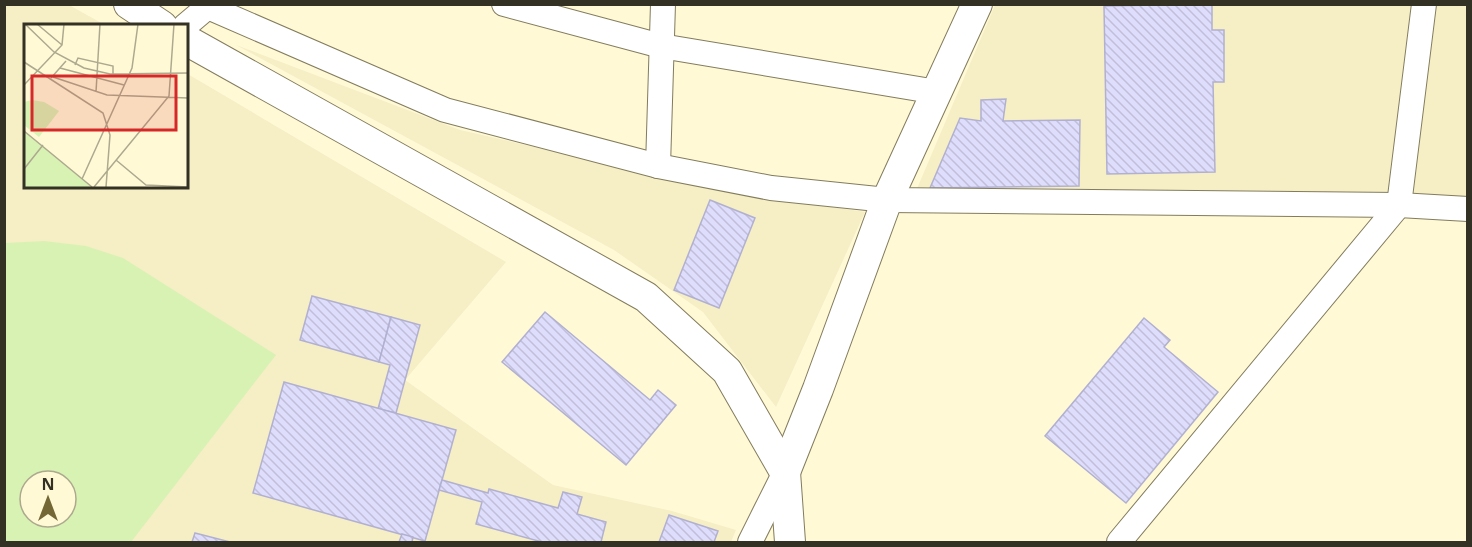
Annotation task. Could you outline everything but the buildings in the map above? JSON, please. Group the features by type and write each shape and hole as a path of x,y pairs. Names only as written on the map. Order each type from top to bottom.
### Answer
{"street":[{"path":"129,4 159,24"},
{"path":"504,4 662,46 937,92"},
{"path":"658,166 663,4"},
{"path":"750,543 785,472 887,200 977,4"},
{"path":"1119,543 1399,205 1424,4"},
{"path":"187,24 210,6 445,110 658,166 771,188 887,200 1399,205 1467,209"},
{"path":"188,41 646,297 727,370 785,472 790,543"}],"shaded area":[{"path":"4,5 69,5 103,24 24,24 24,188 188,188 188,74 506,262 405,380 553,485 672,511 736,530 731,542 5,542"},
{"path":"995,5 1467,5 1467,200 916,191"},
{"path":"236,45 460,130 738,193 865,212 776,407 703,312 614,250"}],"green space":[{"path":"44,241 86,246 123,258 276,355 131,542 5,542 5,243"}]}
